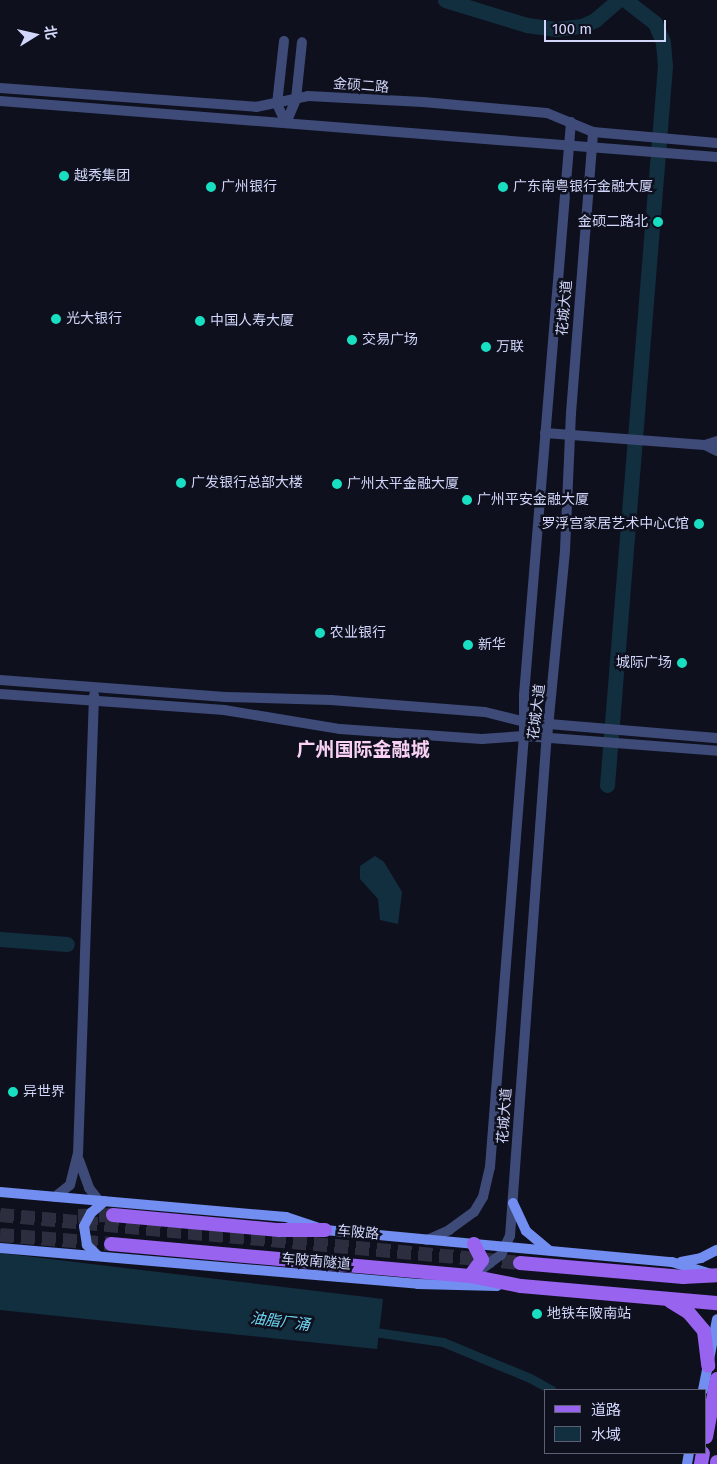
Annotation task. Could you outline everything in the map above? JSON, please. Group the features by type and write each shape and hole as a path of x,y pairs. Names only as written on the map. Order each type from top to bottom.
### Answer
{"main road":[{"name":"车陂路","path":"0,1192 286,1217 325,1230 672,1262 714,1274"},
{"path":"98,1256 88,1245 84,1226 90,1213 102,1201"},
{"path":"513,1203 526,1232 552,1251"},
{"path":"114,1215 279,1230 325,1230"},
{"name":"车陂南隧道","path":"111,1244 470,1276 521,1286"},
{"path":"470,1276 482,1260 480,1251 474,1244"},
{"path":"0,1248 437,1285 521,1286 717,1303"},
{"path":"672,1262 701,1258 717,1250"},
{"path":"520,1263 683,1277 714,1274"},
{"path":"660,1298 681,1306 698,1321 708,1342 712,1372 704,1389"},
{"path":"707,1426 717,1319"}],"street":[{"path":"284,41 278,104 286,123"},
{"path":"286,123 296,99 302,42"},
{"name":"金硕二路","path":"0,88 246,106 278,104 312,96 423,102 541,112 593,132 717,143"},
{"path":"0,101 717,156"},
{"name":"花城大道","path":"427,1240 449,1230 474,1212 483,1197 488,1179 524,736 524,695 571,122"},
{"name":"花城大道","path":"507,1247 513,1203 547,738 551,724 565,550 569,435 593,132"},
{"path":"546,433 705,445 717,451"},
{"path":"705,445 717,441"},
{"path":"0,680 225,697 322,699 485,712 525,722 717,738"},
{"path":"55,1197 70,1185 78,1154 94,687"},
{"path":"0,694 228,711 334,728 482,739 524,736 717,751"},
{"path":"78,1154 85,1181 102,1201"},
{"path":"470,1276 490,1264 507,1247"}],"water":[{"path":"375,856 384,862 402,892 398,924 380,920 378,899 360,879 360,866"},
{"path":"0,1253 383,1299 377,1349 0,1310"}],"waterway":[{"path":"445,0 527,25 556,29 582,26 595,20 618,0"},
{"path":"607,785 665,66 663,42 655,23 626,0"},
{"path":"0,939 67,944"},
{"name":"油脂厂涌","path":"368,1331 443,1342 530,1378 550,1389"}],"tunnel":[{"path":"0,1215 520,1263"},
{"path":"78,1216 113,1215"},
{"path":"0,1235 111,1244"}],"place":[{"name":"越秀集团","path":"64,176"},
{"name":"广州银行","path":"211,187"},
{"name":"广东南粤银行金融大厦","path":"503,187"},
{"name":"金硕二路北","path":"658,222"},
{"name":"光大银行","path":"56,319"},
{"name":"中国人寿大厦","path":"200,321"},
{"name":"交易广场","path":"352,340"},
{"name":"万联","path":"486,347"},
{"name":"广发银行总部大楼","path":"181,483"},
{"name":"广州太平金融大厦","path":"337,484"},
{"name":"广州平安金融大厦","path":"467,500"},
{"name":"罗浮宫家居艺术中心C馆","path":"699,524"},
{"name":"农业银行","path":"320,633"},
{"name":"新华","path":"468,645"},
{"name":"城际广场","path":"682,663"},
{"name":"异世界","path":"13,1092"},
{"name":"地铁车陂南站","path":"537,1314"}],"district":[{"name":"广州国际金融城","path":"363,750"}]}
